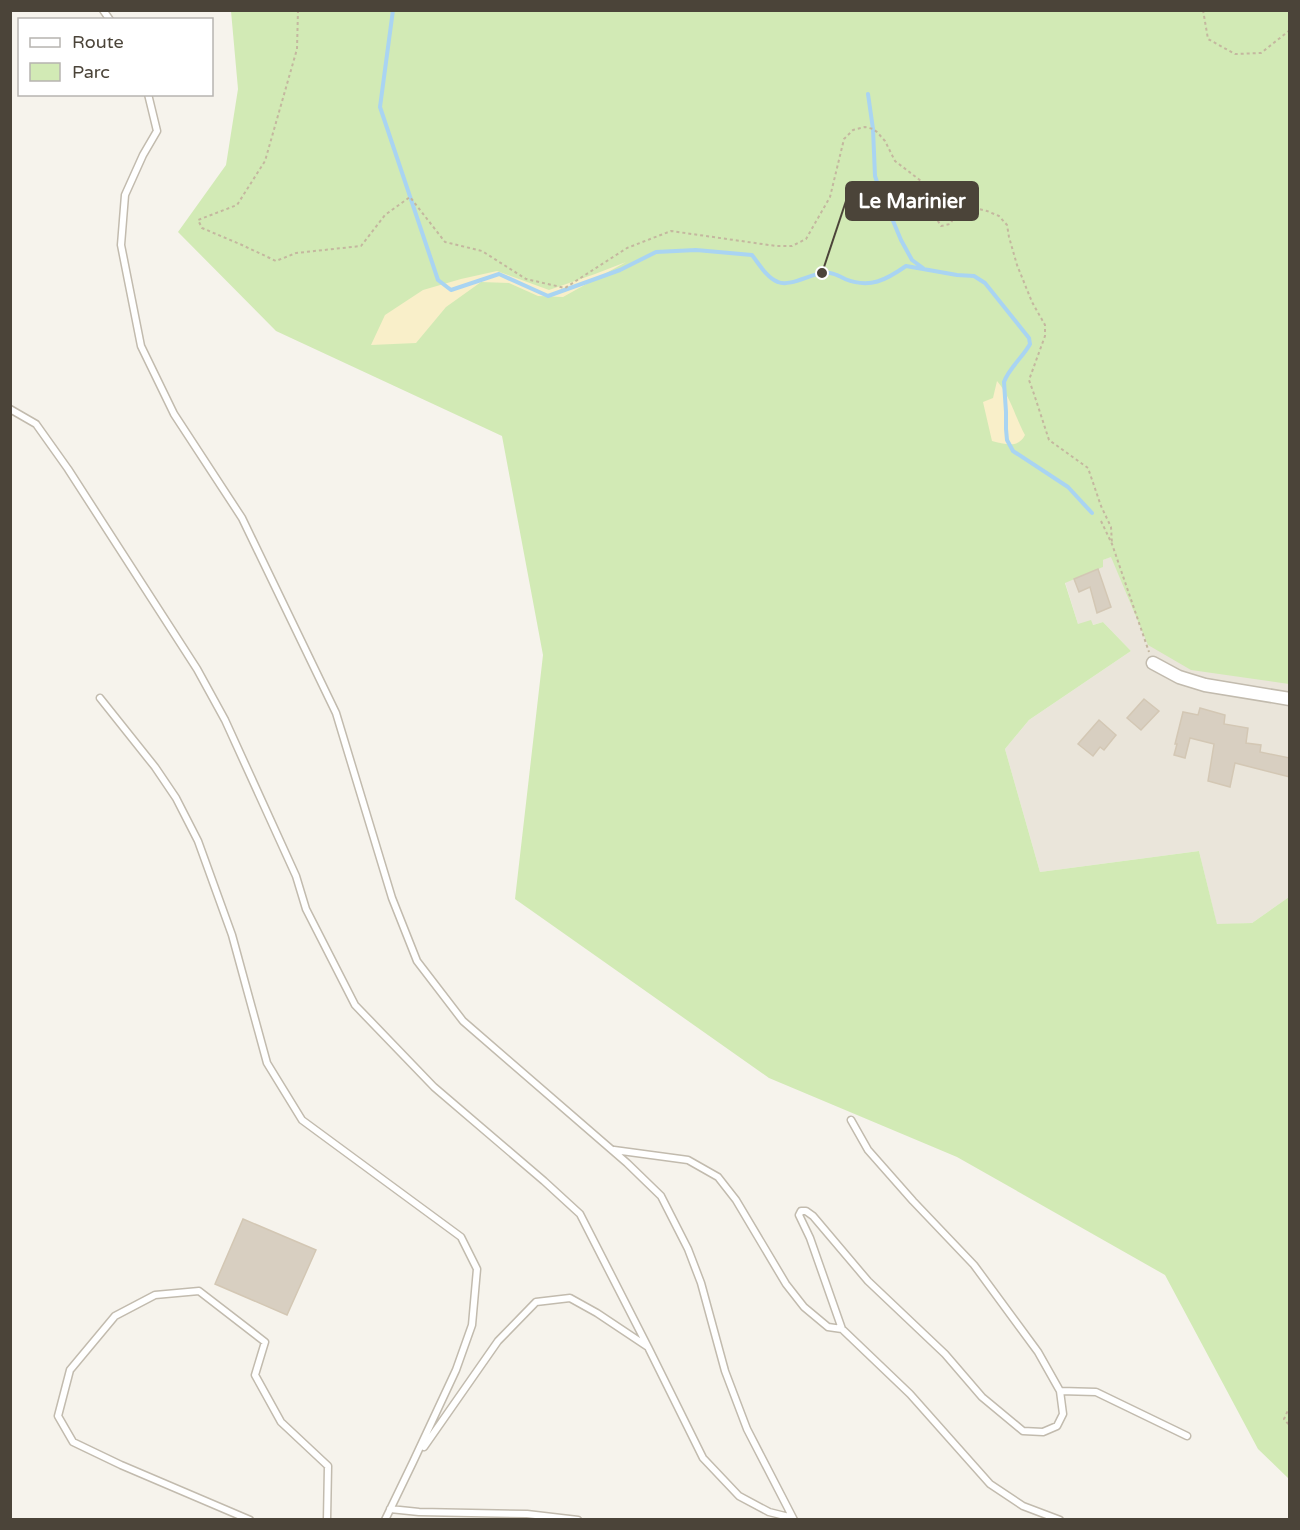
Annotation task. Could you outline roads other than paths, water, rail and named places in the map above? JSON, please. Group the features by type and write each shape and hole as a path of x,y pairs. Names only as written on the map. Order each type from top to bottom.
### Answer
{"street":[{"path":"1153,663 1179,677 1205,685 1290,699"}],"lane":[{"path":"148,96 157,131 125,195 122,245 141,346 174,414 242,518 336,713 392,898 417,961 463,1021 612,1149 661,1196 688,1249 701,1283 725,1371 747,1429 793,1519"},
{"path":"10,409 36,424 197,669 225,720 296,876 306,909 355,1005 434,1087 580,1214 703,1458 739,1496 769,1512 793,1519"},
{"path":"100,698 155,767 176,798 198,841 232,935 267,1063 302,1120 461,1237 477,1269 472,1325 456,1370 385,1520"},
{"path":"851,1120 868,1150 912,1201 974,1265 1038,1352 1060,1391 1063,1414 1057,1426 1043,1432 1023,1431 982,1397 945,1354 868,1281 813,1216 806,1211 801,1211 799,1215 810,1238 842,1329 910,1394 990,1484 1023,1506 1060,1520"},
{"path":"612,1149 688,1160 718,1177 736,1200 798,1300 828,1327 842,1329"},
{"path":"250,1520 73,1442 58,1416 70,1370 115,1316 155,1295 199,1291 265,1342 255,1375 281,1422 328,1466 327,1520"},
{"path":"413,1462 498,1341 537,1302 570,1298 648,1347"},
{"path":"1060,1391 1096,1392 1187,1436"},
{"path":"390,1509 419,1512 527,1514 578,1520"}],"waterway":[{"path":"393,10 380,107 438,280 451,290 499,274 548,296 620,270 656,252 696,250 752,255 770,277 783,283 826,273 854,282 870,283 885,279 906,266 974,276 985,283 1029,338 1030,344 1004,382 1007,440 1013,451 1068,487 1092,513"},
{"path":"868,94 873,129 875,176 901,240 912,260 923,268"}],"place":[{"name":"Le Marinier","path":"822,273"}]}
